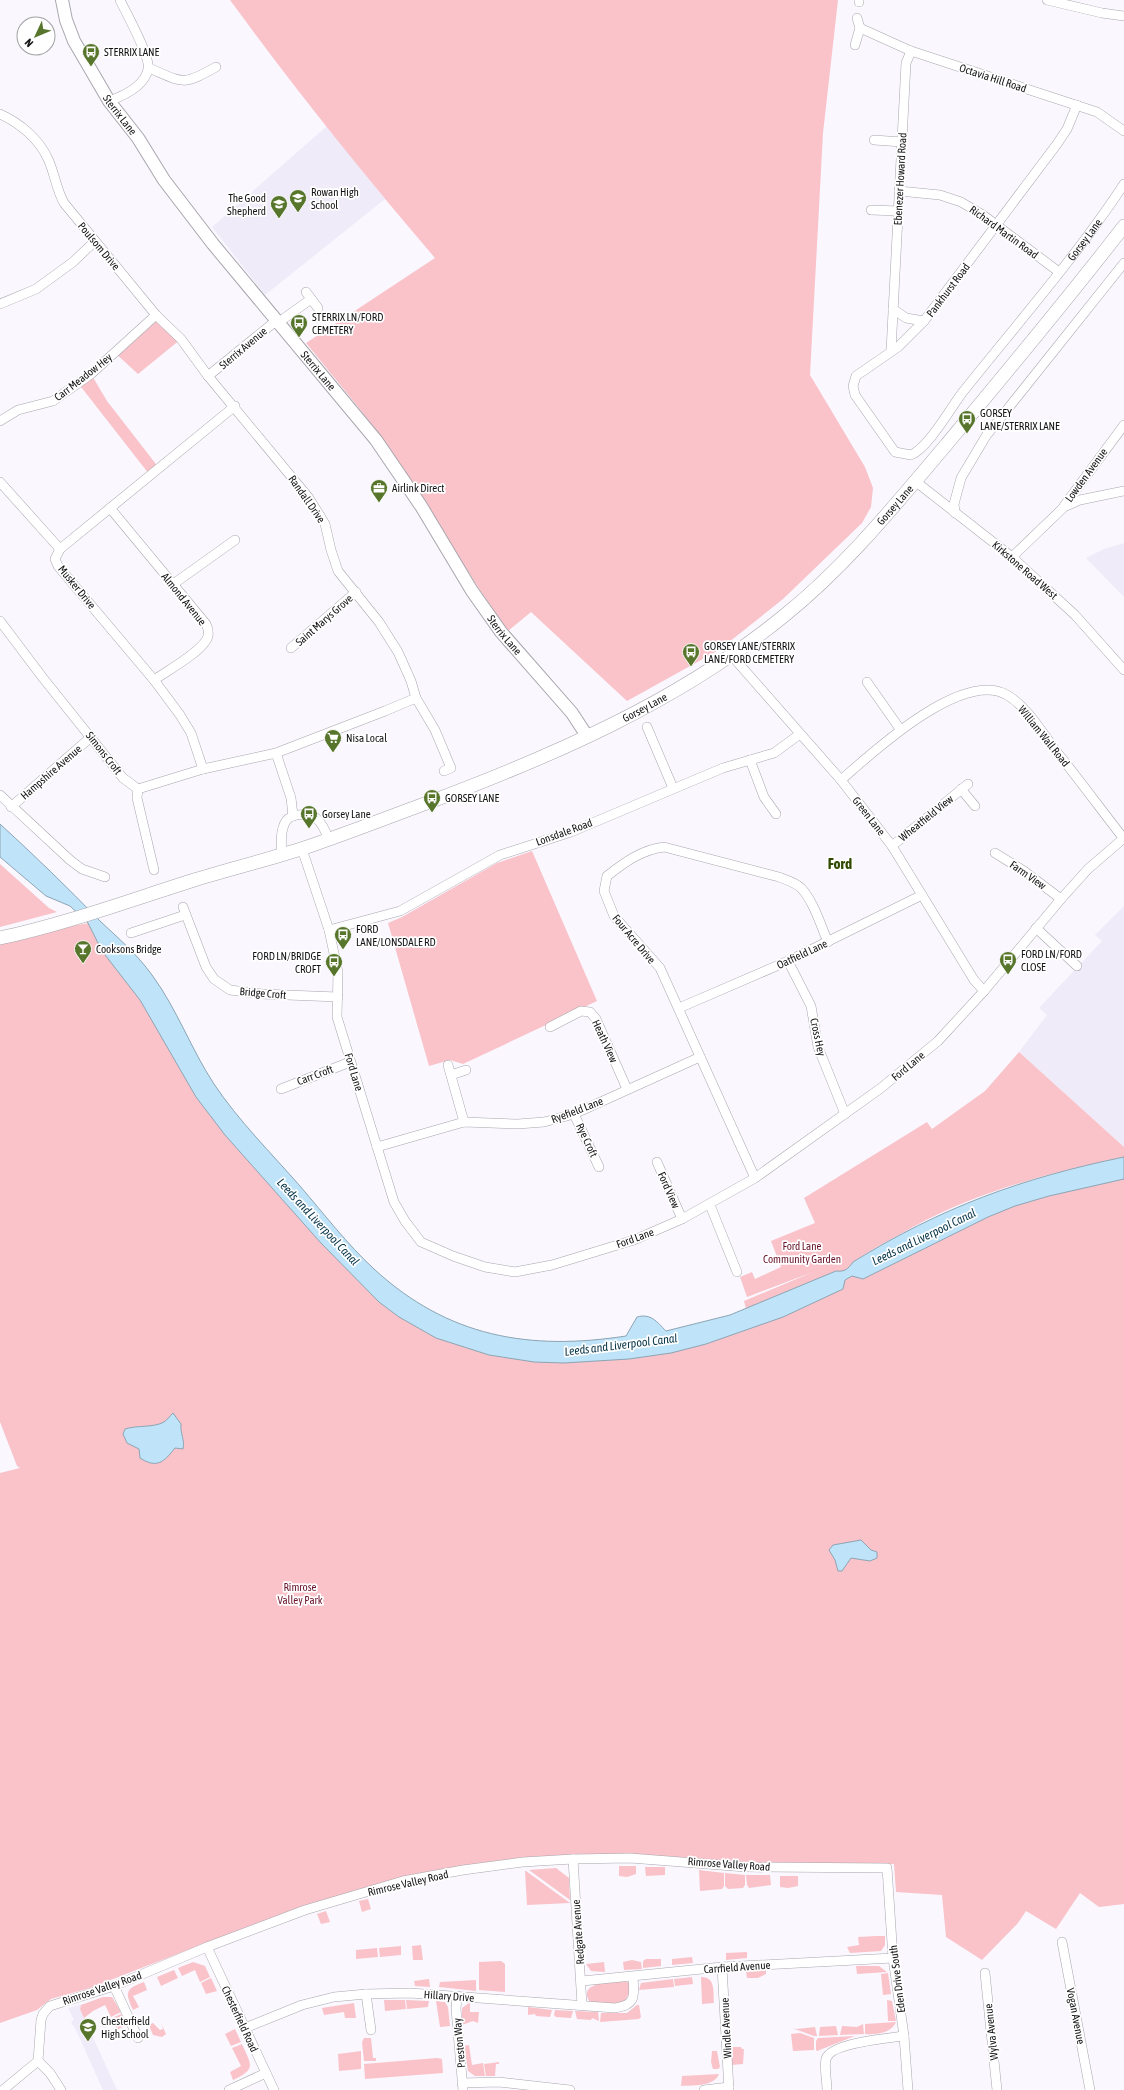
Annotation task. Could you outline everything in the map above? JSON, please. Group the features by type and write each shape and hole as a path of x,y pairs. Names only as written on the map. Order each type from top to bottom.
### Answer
{"main road":[{"name":"Gorsey Lane","path":"0,938 115,906 193,880 329,840 484,781 587,736 676,690 732,656 787,614 821,584 871,533 1055,315 1124,226"}],"street":[{"name":"Sterrix Lane","path":"62,0 66,20 74,41 109,101 138,138 164,180 213,244 376,440 421,506 472,591 501,632 572,713 587,736"},
{"path":"1047,0 1102,13 1124,16"},
{"path":"109,101 124,95 132,89 146,75 149,68 147,57 123,1"},
{"name":"Octavia Hill Road","path":"855,45 858,23 911,51 1097,112 1124,131"},
{"name":"Ebenezer Howard Road","path":"891,351 906,62 911,51"},
{"path":"149,68 184,82 194,79 216,67"},
{"name":"Pankhurst Road","path":"905,455 895,452 891,448 854,390 856,376 891,351 924,321 1067,129 1077,105"},
{"name":"Poulsom Drive","path":"0,114 27,131 43,149 48,159 59,194 64,203 94,242 156,315 181,339 208,376"},
{"path":"874,140 902,142"},
{"name":"Gorsey Lane","path":"905,455 915,454 923,446 961,394 1058,272 1124,184"},
{"name":"Richard Martin Road","path":"899,191 951,198 971,207 1058,272"},
{"path":"871,210 899,211"},
{"path":"0,304 36,289 73,262 94,242"},
{"path":"955,513 954,504 962,478 986,436 1124,263"},
{"name":"Sterrix Avenue","path":"208,376 309,295 318,308"},
{"path":"893,309 906,318 915,321 924,321"},
{"name":"Carr Meadow Hey","path":"0,421 18,410 53,402 91,374 156,315"},
{"name":"Randall Drive","path":"208,376 309,498 326,524 331,550 338,571 379,622 398,652 411,681 416,698 434,730 451,768"},
{"name":"Musker Drive","path":"203,769 192,733 154,680 58,566 55,558 60,549 234,406"},
{"name":"Lowden Avenue","path":"1064,507 1124,425"},
{"name":"Kirkstone Road West","path":"915,481 1012,557 1075,615 1124,670"},
{"path":"0,482 60,549"},
{"path":"1012,557 1064,507 1080,500 1124,491"},
{"name":"Almond Avenue","path":"110,508 172,585 206,624 209,630 208,637 199,649 154,680"},
{"path":"172,585 235,540"},
{"name":"Saint Marys Grove","path":"292,648 356,592"},
{"name":"Simons Croft","path":"0,621 43,678 123,778 138,789"},
{"name":"Green Lane","path":"732,656 841,780 892,846 974,980 984,991"},
{"path":"867,682 900,729"},
{"name":"William Wall Road","path":"841,780 900,729 934,709 960,696 980,690 1006,694 1028,714 1124,838"},
{"path":"154,870 137,798 138,789 203,769 276,753 385,712 416,698"},
{"path":"647,727 673,788"},
{"name":"Lonsdale Road","path":"329,930 400,911 500,854 570,832 723,768 774,753 800,734"},
{"name":"Hampshire Avenue","path":"11,807 91,737"},
{"path":"276,753 290,798 293,816"},
{"path":"750,760 764,797 776,814"},
{"name":"Wheatfield View","path":"892,846 964,786 975,806"},
{"path":"0,795 11,807 82,869 105,878"},
{"path":"282,855 283,830 287,820 293,816 300,815 316,819 325,830 329,840"},
{"name":"Ford Lane","path":"302,848 329,930 338,972 337,1017 394,1202 405,1221 421,1242 453,1256 485,1267 515,1272 552,1265 634,1240 682,1219 710,1205 755,1178 846,1114 938,1042 984,991 1060,899 1088,869 1124,838"},
{"name":"Four Acre Drive","path":"755,1178 660,968 614,916 604,891 607,876 628,859 650,848 664,847 690,852 794,882 802,888 828,942"},
{"name":"Farm View","path":"995,853 1024,871 1060,899"},
{"name":"Oatfield Lane","path":"679,1008 788,961 922,895"},
{"name":"Bridge Croft","path":"131,933 184,911 206,967 214,979 230,990 262,994 338,997"},
{"path":"1036,928 1077,966"},
{"name":"Cross Hey","path":"788,961 811,1006 818,1047 846,1114"},
{"name":"Heath View","path":"550,1027 581,1011 590,1012 596,1019 627,1089"},
{"name":"Ryefield Lane","path":"377,1147 464,1122 518,1124 544,1122 574,1114 700,1057"},
{"name":"Carr Croft","path":"281,1089 350,1062"},
{"path":"448,1065 464,1122"},
{"path":"451,1075 466,1070"},
{"name":"Rye Croft","path":"574,1114 599,1167"},
{"name":"Ford View","path":"657,1162 682,1219"},
{"path":"710,1205 737,1272"},
{"name":"Rimrose Valley Road","path":"38,2061 41,2020 47,2010 69,1999 114,1986 305,1910 404,1881 523,1862 573,1859 630,1858 746,1867 887,1868"},
{"name":"Redgate Avenue","path":"573,1859 582,1981 582,2005"},
{"name":"Eden Drive South","path":"887,1868 893,1958 904,2036 908,2090"},
{"name":"Vogan Avenue","path":"1062,1942 1090,2090"},
{"name":"Chesterfield Road","path":"207,1948 274,2090"},
{"name":"Carrfield Avenue","path":"582,1981 722,1967 893,1958"},
{"name":"Windle Avenue","path":"722,1967 729,2089"},
{"name":"Wylva Avenue","path":"985,1973 997,2090"},
{"name":"Hillary Drive","path":"245,2028 302,2005 334,1997 366,1994 410,1993 615,2008 626,2006 632,2002 634,1995 633,1976"},
{"path":"114,1986 138,2038"},
{"path":"366,1994 371,2030"},
{"name":"Preston Way","path":"457,1996 456,2009 463,2087"},
{"path":"826,2090 826,2058 830,2053 860,2042 904,2036"},
{"path":"3,2090 38,2061 50,2073 61,2090"},
{"path":"229,2090 266,2073"},
{"path":"463,2087 499,2082 570,2090"},
{"path":"704,2090 729,2089"}],"shaded area":[{"name":"Rowan High School","path":"327,126 385,199 265,295 212,227"},
{"path":"1124,543 1124,597 1086,558 1104,549"},
{"path":"1124,906 1124,1147 1019,1052 1047,1015 1039,1008 1102,941 1095,935"},
{"name":"Chesterfield High School","path":"83,2004 80,2009 117,2090 103,2090 71,2022 74,2020 68,2008"}],"green space":[{"path":"230,0 838,0 823,133 810,375 865,467 873,488 871,507 862,523 783,599 719,650 627,701 531,612 508,631 480,591 392,452 356,404 306,343 435,258 330,131"},
{"path":"156,315 181,339 138,374 114,352"},
{"path":"91,374 107,401 159,468 149,474 78,383"},
{"path":"532,851 597,1001 463,1064 450,1060 429,1066 388,923 402,917 497,863"},
{"path":"0,864 49,908 57,912 0,927"},
{"name":"Rimrose Valley Park","path":"95,922 189,1064 403,1306 535,1352 737,1323 926,1234 1124,1169 1124,1904 1099,1907 1080,1893 1056,1929 1026,1911 1018,1923 982,1960 946,1937 942,1895 896,1892 894,1864 825,1865 754,1863 618,1854 420,1875 216,1939 90,1988 51,1999 37,2010 0,2023 0,1473 20,1468 17,1466 0,1422 0,938"},
{"name":"Ford Lane Community Garden","path":"1019,1052 1124,1147 1124,1157 1043,1176 964,1203 938,1214 884,1243 855,1261 844,1271 836,1271 746,1309 744,1301 813,1272 747,1297 740,1277 752,1272 755,1279 781,1267 771,1241 815,1223 804,1198 927,1122 932,1129 985,1091"},
{"path":"619,1866 636,1866 636,1874 627,1877 619,1876"},
{"path":"645,1867 665,1867 665,1875 646,1876"},
{"path":"556,1868 569,1878 570,1900 529,1870"},
{"path":"699,1870 724,1873 724,1886 722,1889 700,1891"},
{"path":"526,1871 570,1903 527,1905"},
{"path":"725,1873 745,1875 745,1885 743,1888 728,1889 725,1886"},
{"path":"746,1875 770,1875 771,1885 749,1888 747,1885"},
{"path":"780,1876 798,1876 798,1886 788,1888 780,1887"},
{"path":"368,1899 371,1909 362,1912 359,1901"},
{"path":"326,1911 330,1922 321,1924 317,1914"},
{"path":"885,1936 885,1945 881,1951 850,1953 847,1947 859,1945 858,1937"},
{"path":"421,1945 423,1960 413,1960 412,1946"},
{"path":"401,1946 401,1955 380,1957 379,1948"},
{"path":"377,1948 378,1957 356,1959 356,1950"},
{"path":"747,1952 747,1958 726,1960 726,1953"},
{"path":"692,1957 693,1963 672,1965 672,1959"},
{"path":"646,1959 661,1959 661,1966 643,1968 643,1961"},
{"path":"632,1960 641,1962 642,1969 624,1970 623,1962"},
{"path":"501,1961 505,1964 505,1992 479,1990 479,1962"},
{"path":"193,1962 205,1966 210,1977 200,1982 195,1970 182,1976 178,1968"},
{"path":"604,1962 605,1972 591,1971 586,1964"},
{"path":"856,1966 879,1966 887,1972 857,1974"},
{"path":"174,1970 178,1978 161,1986 157,1977"},
{"path":"766,1970 766,1974 758,1978 747,1978 746,1972"},
{"path":"888,1973 891,1994 883,1995 881,1974"},
{"path":"692,1977 693,1984 675,1986 674,1979"},
{"path":"701,1977 709,1980 713,1986 714,2003 702,2004"},
{"path":"211,1978 217,1991 206,1994 201,1983"},
{"path":"429,1979 430,1987 415,1986 414,1981"},
{"path":"673,1979 674,1987 639,1990 641,1983"},
{"path":"476,1980 476,1991 439,1987 440,1982"},
{"path":"625,1981 629,1983 630,1991 625,2001 618,2004 590,2002 587,1995 588,1990 592,1986"},
{"path":"144,1982 147,1990 133,1996 139,2007 133,2010 128,1992 133,1987"},
{"path":"103,1997 112,1997 121,2012 111,2017 105,2005 93,2011 84,2018 80,2009 81,2005"},
{"path":"384,2000 405,2000 406,2009 385,2011"},
{"path":"406,2000 429,2001 428,2007 407,2009"},
{"path":"887,2000 892,2001 896,2021 888,2021"},
{"path":"436,2001 445,2002 448,2007 450,2026 440,2027"},
{"path":"354,2003 356,2018 345,2018 344,2012 324,2015 322,2008"},
{"path":"469,2003 470,2012 479,2012 478,2023 473,2021 462,2025 462,2008"},
{"path":"639,2005 641,2017 639,2019 600,2022 601,2013 627,2013"},
{"path":"528,2007 552,2010 550,2017 536,2016 535,2014 528,2015"},
{"path":"555,2010 573,2011 571,2018 556,2017 554,2015"},
{"path":"575,2011 598,2012 599,2021 592,2018 591,2020 577,2019"},
{"path":"121,2014 126,2025 117,2030 112,2018"},
{"path":"896,2022 891,2029 887,2031 878,2034 865,2034 865,2024"},
{"path":"153,2023 160,2030 163,2029 161,2023 166,2034 162,2037 153,2035 149,2025"},
{"path":"863,2024 864,2034 840,2035 842,2026 857,2027"},
{"path":"836,2026 838,2035 819,2036 820,2027"},
{"path":"815,2027 817,2036 792,2028 797,2029"},
{"path":"235,2029 241,2042 231,2046 225,2034"},
{"path":"800,2033 814,2038 814,2050 793,2051 791,2034"},
{"path":"855,2036 817,2051 816,2050 816,2041 818,2038"},
{"path":"364,2038 371,2038 373,2058 376,2058 376,2061 364,2061 362,2042"},
{"path":"242,2044 250,2066 246,2073 233,2080 230,2072 241,2066 232,2048"},
{"path":"469,2045 472,2065 483,2063 485,2076 475,2076 468,2071 464,2046"},
{"path":"729,2047 741,2047 744,2049 743,2064 731,2065"},
{"path":"361,2051 361,2069 339,2071 338,2054"},
{"path":"712,2051 717,2051 720,2067 718,2069 713,2069 711,2062"},
{"path":"437,2058 442,2059 443,2073 365,2079 364,2064"},
{"path":"499,2062 499,2064 496,2064 495,2076 486,2076 484,2064"},
{"path":"719,2074 713,2081 708,2083 681,2086 682,2076"}],"water":[{"name":"Leeds and Liverpool Canal","path":"0,824 127,946 146,967 169,1001 198,1057 223,1097 354,1249 374,1269 402,1292 431,1310 461,1324 491,1334 523,1339 556,1341 590,1340 626,1336 637,1317 642,1316 650,1317 660,1324 666,1331 730,1315 836,1271 844,1270 853,1262 919,1225 951,1210 1017,1185 1087,1165 1124,1157 1124,1179 1049,1196 1015,1206 988,1217 863,1279 852,1276 845,1280 843,1289 783,1317 706,1344 671,1353 629,1359 564,1363 534,1362 489,1355 436,1338 399,1317 379,1302 320,1242 225,1135 196,1097 140,1000 102,951 88,923 70,906 46,896 0,857"},
{"path":"173,1413 181,1424 183,1449 175,1448 164,1460 156,1463 151,1463 140,1458 139,1449 127,1443 123,1434 125,1429 160,1424"},
{"path":"861,1540 871,1550 877,1552 877,1558 870,1561 851,1558 842,1571 838,1571 835,1560 829,1550 833,1545"}],"place":[{"name":"STERRIX LANE","path":"91,67"},
{"name":"Rowan High School","path":"298,213"},
{"name":"The Good Shepherd","path":"279,219"},
{"name":"STERRIX LN/FORD CEMETERY","path":"299,338"},
{"name":"GORSEY LANE/STERRIX LANE","path":"967,434"},
{"name":"Airlink Direct","path":"379,503"},
{"name":"GORSEY LANE/STERRIX LANE/FORD CEMETERY","path":"691,667"},
{"name":"Nisa Local","path":"333,753"},
{"name":"GORSEY LANE","path":"432,813"},
{"name":"Gorsey Lane","path":"309,829"},
{"name":"FORD LANE/LONSDALE RD","path":"343,950"},
{"name":"Cooksons Bridge","path":"83,964"},
{"name":"FORD LN/FORD CLOSE","path":"1008,975"},
{"name":"FORD LN/BRIDGE CROFT","path":"334,977"},
{"name":"Chesterfield High School","path":"88,2042"}],"district":[{"name":"Ford","path":"840,864"}]}
